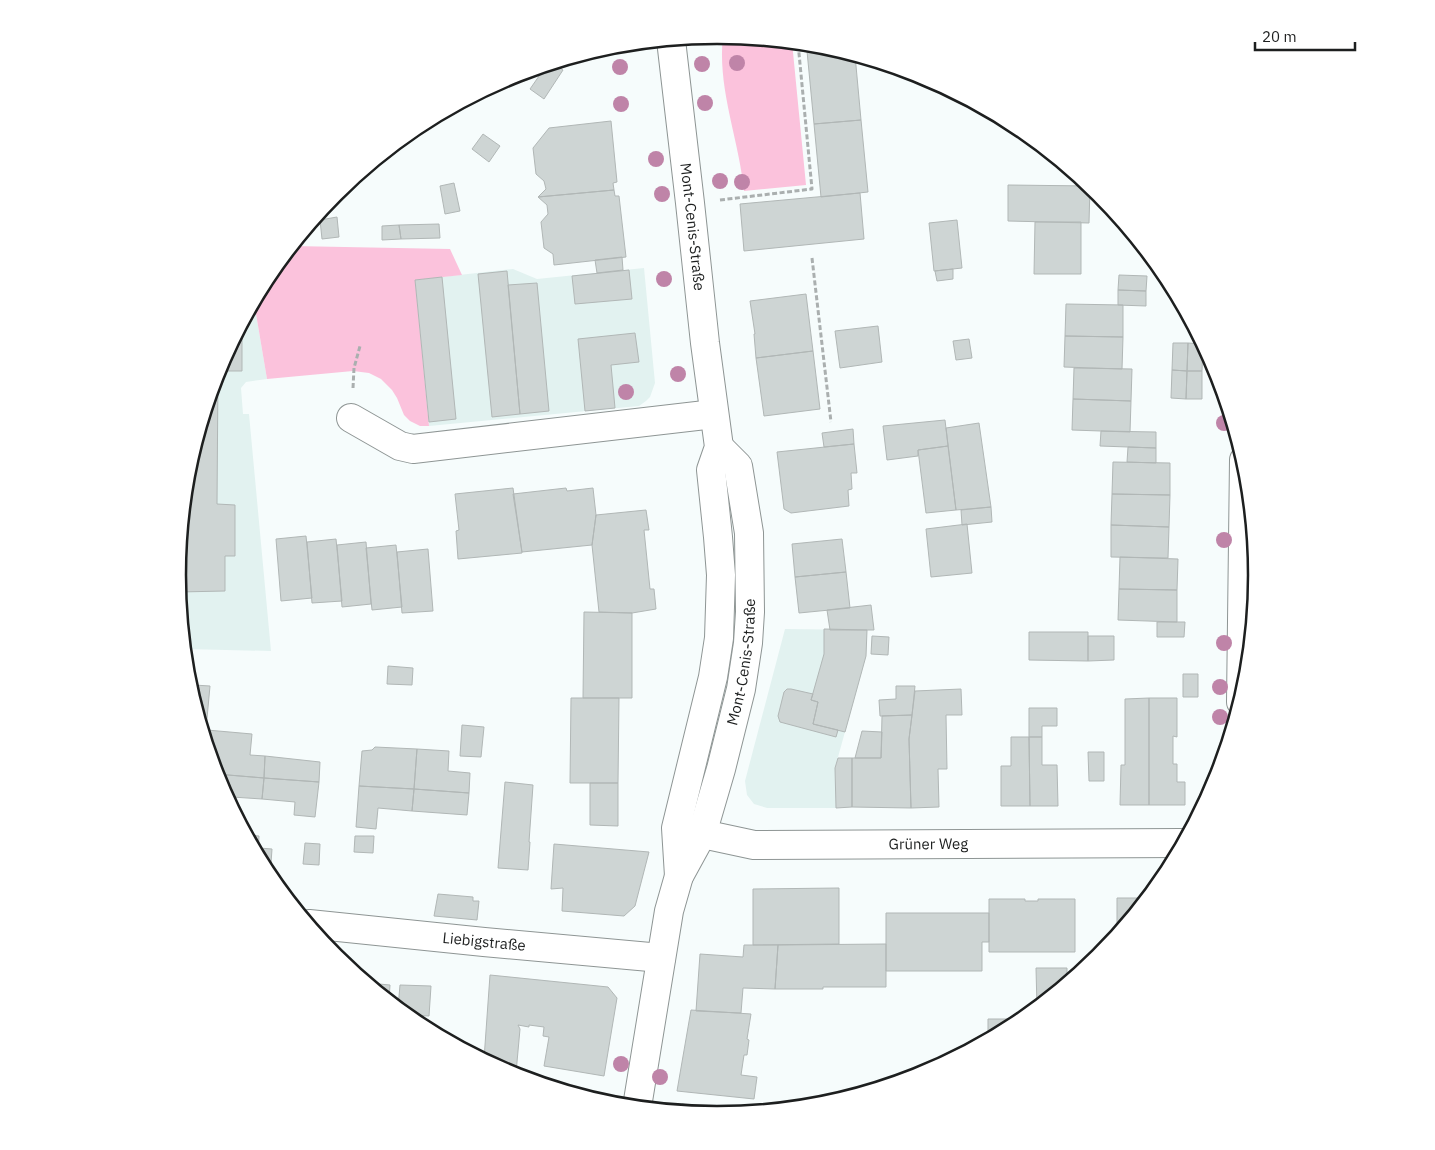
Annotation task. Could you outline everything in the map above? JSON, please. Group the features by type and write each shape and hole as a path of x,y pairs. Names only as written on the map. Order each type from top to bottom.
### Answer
{"street":[{"name":"Mont-Cenis-Straße","path":"671,46 719,447 710,470 721,575 719,638 713,677 676,828 679,876"},
{"path":"350,418 400,446 413,449 714,414"},
{"name":"Mont-Cenis-Straße","path":"638,1100 669,911 679,876 702,834 741,689 748,643 750,612 749,533 738,466 719,447"},
{"path":"1242,661 1243,502"},
{"name":"Grüner Weg","path":"676,828 754,845 1177,843"},
{"name":"Liebigstraße","path":"318,925 661,958"}],"path":[{"path":"690,204 812,190 799,50"},
{"path":"812,258 831,422"},
{"path":"350,418 354,368 360,346"}],"shaded area":[{"path":"723,44 793,49 806,185 744,191 726,94"},
{"path":"301,246 450,249 462,275 415,280 429,426 420,426 410,421 404,415 392,390 381,379 369,373 353,371 267,379 256,312"},
{"path":"644,268 655,383 650,397 646,401 639,406 429,426 415,280 513,269 537,279"},
{"path":"256,312 267,379 246,382 241,388 243,414 249,414 271,651 192,649 187,610 187,540 196,471 214,404 241,340"},
{"path":"785,629 867,630 866,656 835,768 836,808 767,808 754,804 747,795 745,781"}],"building":[{"path":"807,52 856,62 861,120 814,124"},
{"path":"560,68 563,70 544,99 530,89 540,75"},
{"path":"861,120 868,192 821,197 814,124"},
{"path":"611,121 617,182 613,183 614,190 538,197 546,189 544,181 536,174 533,148 549,128"},
{"path":"483,134 500,146 489,162 472,149"},
{"path":"454,183 460,211 445,214 440,186"},
{"path":"1008,185 1079,186 1090,196 1089,223 1008,221"},
{"path":"614,190 615,196 619,196 626,257 554,265 553,254 544,248 541,222 548,214 547,205 538,197"},
{"path":"860,193 864,239 744,251 740,204"},
{"path":"337,217 339,237 322,239 320,223 323,219"},
{"path":"957,220 962,268 934,271 929,223"},
{"path":"1035,222 1081,222 1081,274 1034,274"},
{"path":"439,224 440,238 401,239 399,225"},
{"path":"399,225 401,239 382,240 382,226"},
{"path":"622,257 623,270 597,273 595,260"},
{"path":"953,269 953,279 937,281 935,271"},
{"path":"629,270 632,299 575,304 572,276"},
{"path":"507,271 520,414 492,417 478,274"},
{"path":"1119,275 1147,276 1146,291 1118,290"},
{"path":"442,277 456,419 429,422 415,280"},
{"path":"537,283 549,411 520,414 508,285"},
{"path":"1118,290 1146,291 1146,306 1118,305"},
{"path":"806,294 813,351 756,358 755,334 750,301"},
{"path":"1066,304 1123,305 1123,337 1065,336"},
{"path":"878,326 882,362 840,368 835,331"},
{"path":"635,333 639,362 611,365 615,408 585,411 578,339"},
{"path":"1065,336 1123,337 1122,369 1064,367"},
{"path":"242,338 242,371 227,371"},
{"path":"969,339 972,358 956,360 953,341"},
{"path":"1173,343 1188,343 1187,371 1172,370"},
{"path":"1188,343 1196,344 1202,359 1202,371 1187,371"},
{"path":"813,351 820,409 764,416 756,358"},
{"path":"1074,368 1132,369 1131,401 1073,399"},
{"path":"1172,370 1187,371 1186,399 1171,398"},
{"path":"1187,371 1202,371 1202,399 1186,399"},
{"path":"218,395 217,504 235,505 235,556 225,556 225,591 186,592 187,540 196,471"},
{"path":"1073,399 1131,401 1130,432 1072,430"},
{"path":"945,420 948,446 918,450 918,456 887,460 883,426"},
{"path":"979,423 991,507 956,510 946,428"},
{"path":"853,429 854,444 824,447 822,433"},
{"path":"1101,431 1156,432 1156,448 1100,446"},
{"path":"854,444 857,473 851,473 852,489 848,490 849,506 791,513 784,509 777,452"},
{"path":"948,446 956,510 926,513 918,450"},
{"path":"1128,447 1156,448 1156,463 1127,462"},
{"path":"1113,462 1170,463 1170,495 1112,494"},
{"path":"513,488 522,553 458,559 456,531 459,530 455,494"},
{"path":"566,488 567,491 593,488 596,515 592,545 522,552 513,494"},
{"path":"1112,494 1170,495 1169,527 1111,525"},
{"path":"991,507 992,522 962,525 961,510"},
{"path":"646,510 649,530 644,530 650,589 654,589 656,609 632,613 599,612 592,545 596,515"},
{"path":"967,524 972,573 931,577 926,529"},
{"path":"1111,525 1169,527 1168,558 1111,557"},
{"path":"306,536 312,598 281,601 276,539"},
{"path":"336,539 342,601 312,603 307,542"},
{"path":"842,539 846,572 795,577 792,544"},
{"path":"366,542 371,604 342,607 337,545"},
{"path":"396,545 402,607 372,610 366,548"},
{"path":"428,549 433,611 402,613 397,552"},
{"path":"1120,557 1178,559 1177,590 1119,589"},
{"path":"846,572 850,608 799,613 795,577"},
{"path":"1119,589 1177,590 1177,622 1118,620"},
{"path":"871,605 874,630 830,630 827,610"},
{"path":"584,612 632,613 632,698 583,698"},
{"path":"1157,622 1185,622 1184,637 1157,637"},
{"path":"824,629 867,630 866,656 845,732 813,724 818,702 811,700 824,654"},
{"path":"1029,632 1088,632 1088,661 1029,660"},
{"path":"872,636 889,637 888,655 871,654"},
{"path":"1088,636 1114,636 1114,660 1088,661"},
{"path":"388,666 413,668 412,685 387,684"},
{"path":"1183,674 1198,674 1198,697 1183,697"},
{"path":"198,685 210,686 207,721"},
{"path":"896,686 915,686 912,715 880,716 879,700 896,699"},
{"path":"787,689 813,694 811,700 818,702 813,724 838,730 836,737 780,722 778,716 784,692"},
{"path":"961,689 962,715 946,715 947,769 938,769 939,807 911,808 909,739 915,691"},
{"path":"571,698 619,698 618,783 570,783"},
{"path":"1149,698 1149,805 1120,805 1121,765 1125,765 1125,699"},
{"path":"1149,698 1177,698 1177,737 1173,736 1173,764 1177,764 1177,782 1185,782 1185,805 1149,805"},
{"path":"1029,708 1057,708 1057,726 1042,726 1042,737 1029,737"},
{"path":"912,715 909,739 911,808 852,807 852,758 881,758 882,716"},
{"path":"462,725 484,727 481,757 460,756"},
{"path":"209,730 252,734 250,755 265,756 264,778 226,775"},
{"path":"862,731 882,732 881,758 855,758"},
{"path":"1011,737 1029,737 1030,806 1001,806 1001,766 1011,766"},
{"path":"1029,737 1042,737 1042,765 1057,765 1058,806 1030,806"},
{"path":"375,747 417,749 414,789 359,786 362,751 372,750"},
{"path":"417,749 449,751 448,771 470,773 469,793 414,789"},
{"path":"1088,752 1104,752 1104,781 1089,781"},
{"path":"265,756 320,762 319,782 264,778"},
{"path":"838,758 852,758 852,807 836,808 835,768"},
{"path":"226,775 264,778 262,799 235,797"},
{"path":"264,778 319,782 315,817 294,815 295,802 262,799"},
{"path":"505,782 533,785 528,870 498,868"},
{"path":"590,783 618,783 618,826 590,825"},
{"path":"359,786 414,789 412,811 378,808 376,829 356,827"},
{"path":"414,789 469,793 467,815 412,811"},
{"path":"254,836 259,836 259,843"},
{"path":"355,836 374,836 373,853 354,852"},
{"path":"305,843 320,844 319,865 303,864"},
{"path":"554,844 649,852 635,906 624,916 562,911 563,888 551,889"},
{"path":"262,848 272,849 271,862"},
{"path":"839,888 839,944 753,945 753,889"},
{"path":"438,894 473,897 473,901 479,901 477,920 434,916"},
{"path":"1117,898 1139,898 1117,925"},
{"path":"989,899 1038,901 1038,899 1075,899 1075,952 989,952"},
{"path":"886,913 989,913 989,942 982,942 982,971 886,971"},
{"path":"886,944 886,987 775,989 778,945"},
{"path":"744,945 778,945 775,989 743,988 741,1013 696,1011 700,954 743,957"},
{"path":"1036,968 1067,968 1067,975 1037,999"},
{"path":"490,975 608,987 617,998 604,1076 544,1066 549,1037 543,1036 544,1027 518,1025 520,1029 517,1067 485,1052"},
{"path":"379,984 390,985 390,992"},
{"path":"400,985 431,986 429,1016 420,1016 399,1000"},
{"path":"691,1010 751,1014 747,1039 749,1040 747,1055 744,1055 741,1075 757,1077 754,1099 677,1091"},
{"path":"988,1019 1010,1019 988,1032"}]}
